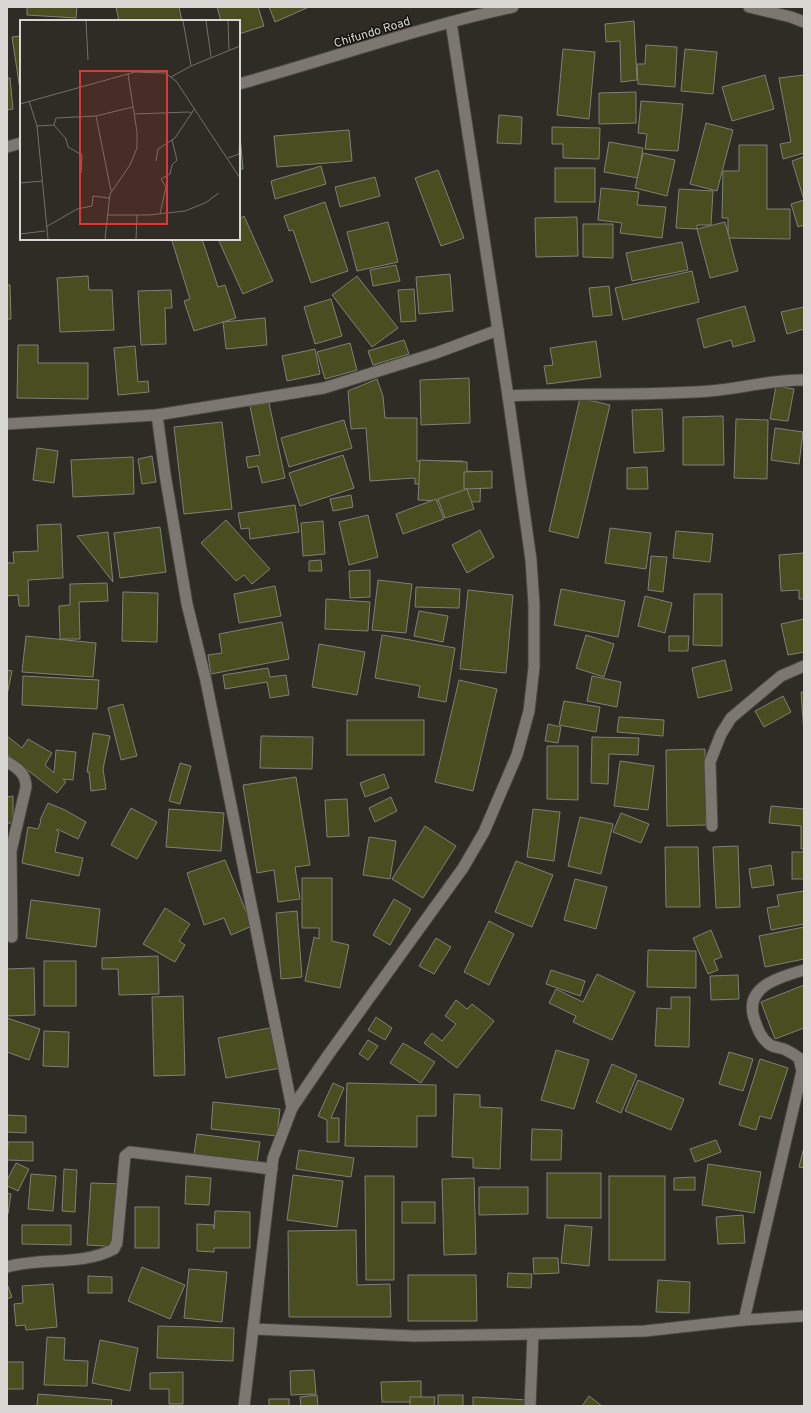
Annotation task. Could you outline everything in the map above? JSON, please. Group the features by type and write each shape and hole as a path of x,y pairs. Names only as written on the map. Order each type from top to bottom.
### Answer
{"street":[{"name":"Chifundo Road","path":"240,84 312,64 451,22 513,7"},
{"path":"749,7 791,17 804,22"},
{"path":"244,1406 273,1158 292,1108 326,1058 463,868 484,832 517,755 529,711 534,667 534,605 525,510 451,22"},
{"path":"7,147 20,143"},
{"path":"7,424 157,415 324,388 436,353 498,330"},
{"path":"508,396 574,393 630,395 712,391 776,382 804,380"},
{"path":"157,415 165,474 187,604 206,681 292,1108"},
{"path":"712,826 710,762 721,734 731,718 781,676 804,666"},
{"path":"7,762 18,769 26,779 26,787 11,851 12,937"},
{"path":"744,1320 802,1071 799,1058 785,1050 770,1046 760,1035 752,1012 754,998 764,986 771,982 804,970"},
{"path":"7,1267 88,1257 105,1254 114,1249 125,1156 130,1152 272,1170"},
{"path":"253,1329 414,1336 532,1334 645,1330 744,1320 804,1316"},
{"path":"530,1406 532,1334"}],"building":[{"path":"27,7 77,7 76,18 27,15"},
{"path":"116,7 179,7 182,20 119,20"},
{"path":"217,7 258,7 264,26 240,34 240,20 221,20"},
{"path":"269,7 309,7 275,22"},
{"path":"634,21 637,80 621,82 620,41 606,42 605,24"},
{"path":"20,36 20,89 12,37"},
{"path":"646,45 677,47 675,87 638,84 637,64 645,64"},
{"path":"563,49 595,52 589,119 557,115"},
{"path":"685,49 717,52 713,94 681,91"},
{"path":"765,75 774,109 732,121 722,87"},
{"path":"804,75 804,153 783,159 780,144 791,142 779,78"},
{"path":"7,78 10,78 13,109 7,110"},
{"path":"636,92 636,123 599,124 599,93"},
{"path":"641,101 683,104 678,151 645,149 647,134 638,133"},
{"path":"499,115 522,117 521,144 497,143"},
{"path":"706,123 733,130 717,191 690,184"},
{"path":"552,127 600,128 599,159 563,158 563,144 552,144"},
{"path":"349,130 352,161 277,167 274,136"},
{"path":"240,135 243,169 240,169"},
{"path":"609,142 643,148 638,178 604,172"},
{"path":"739,145 767,145 767,209 790,209 790,239 728,238 728,218 722,218 723,171 739,171"},
{"path":"643,153 675,160 667,196 635,188"},
{"path":"803,157 804,159 804,200 792,161"},
{"path":"321,166 326,184 275,199 271,181"},
{"path":"555,168 595,168 595,202 555,202"},
{"path":"438,170 464,238 441,246 415,178"},
{"path":"375,177 380,196 340,207 335,187"},
{"path":"601,188 639,192 637,205 666,207 662,238 620,233 622,223 598,220"},
{"path":"679,189 713,191 711,225 697,225 697,229 676,228"},
{"path":"804,200 804,225 798,227 791,204"},
{"path":"325,202 348,271 311,283 293,230 289,231 284,216"},
{"path":"244,216 273,281 243,294 218,240 240,240 240,218"},
{"path":"577,217 578,256 536,257 535,218"},
{"path":"388,222 398,262 357,271 347,232"},
{"path":"725,222 738,271 710,278 697,229"},
{"path":"583,224 613,224 613,258 583,257"},
{"path":"202,240 218,287 225,285 236,318 194,331 184,301 190,299 172,241"},
{"path":"682,242 688,270 632,281 626,253"},
{"path":"396,265 400,281 373,286 370,270"},
{"path":"692,271 699,302 623,320 615,288"},
{"path":"450,274 453,311 419,314 416,277"},
{"path":"88,276 89,290 112,290 114,330 60,332 57,278"},
{"path":"357,276 398,328 372,347 332,295"},
{"path":"7,285 10,285 11,319 7,319"},
{"path":"609,286 612,315 593,317 589,288"},
{"path":"414,289 416,321 401,322 398,290"},
{"path":"171,290 172,308 165,308 166,344 141,345 138,291"},
{"path":"331,299 342,336 315,344 304,307"},
{"path":"745,306 755,341 733,347 731,340 704,348 697,319"},
{"path":"804,307 804,329 787,334 781,312"},
{"path":"265,318 267,345 226,349 223,322"},
{"path":"404,340 409,354 373,365 368,351"},
{"path":"596,341 601,377 547,384 544,366 553,365 550,348"},
{"path":"350,343 357,370 325,379 317,352"},
{"path":"18,345 38,345 38,363 88,363 88,399 17,398"},
{"path":"135,346 138,382 148,381 149,392 118,395 114,348"},
{"path":"315,349 320,374 287,381 282,356"},
{"path":"469,378 470,423 421,425 420,380"},
{"path":"377,379 383,396 385,418 417,418 417,461 463,461 464,483 415,484 415,478 370,481 366,428 351,429 348,391"},
{"path":"776,386 794,389 788,421 770,419"},
{"path":"580,398 610,405 578,538 549,531"},
{"path":"269,403 285,478 262,483 258,466 248,468 246,457 260,455 250,406"},
{"path":"662,409 664,451 634,453 632,410"},
{"path":"723,416 724,465 683,465 683,417"},
{"path":"736,419 768,420 767,479 734,478"},
{"path":"344,420 352,448 289,467 281,438"},
{"path":"222,422 232,509 184,514 174,427"},
{"path":"775,428 803,432 799,464 771,460"},
{"path":"37,448 58,451 54,483 33,480"},
{"path":"343,455 354,488 300,506 289,473"},
{"path":"152,456 156,482 142,484 138,459"},
{"path":"133,457 134,494 73,497 71,460"},
{"path":"420,460 467,462 467,471 481,472 480,502 418,500"},
{"path":"647,467 648,489 627,489 627,468"},
{"path":"492,471 492,488 464,489 464,472"},
{"path":"467,489 474,509 445,518 438,499"},
{"path":"351,495 353,507 333,511 330,499"},
{"path":"436,499 444,519 403,534 396,514"},
{"path":"295,505 299,532 250,539 249,528 241,529 238,513"},
{"path":"368,515 378,557 349,565 339,522"},
{"path":"226,520 270,569 252,584 244,575 236,581 201,543"},
{"path":"323,521 325,554 303,556 301,523"},
{"path":"61,524 63,578 28,580 29,606 19,606 18,595 7,596 7,563 14,563 13,552 38,551 37,525"},
{"path":"160,527 166,572 120,578 114,533"},
{"path":"610,528 651,533 646,569 605,563"},
{"path":"480,530 494,557 467,573 452,545"},
{"path":"676,531 713,534 710,562 673,558"},
{"path":"108,532 113,582 77,536"},
{"path":"804,553 804,599 799,599 799,590 781,591 779,555"},
{"path":"651,556 667,557 663,592 648,590"},
{"path":"321,560 322,571 309,571 309,561"},
{"path":"370,570 370,597 350,598 349,571"},
{"path":"378,580 412,584 406,633 372,630"},
{"path":"107,583 108,601 79,602 80,639 60,639 59,606 70,605 70,584"},
{"path":"275,586 281,616 239,623 234,594"},
{"path":"416,587 460,589 459,608 415,607"},
{"path":"561,589 625,601 618,637 554,625"},
{"path":"468,590 513,595 506,673 460,669"},
{"path":"123,592 158,593 157,642 122,641"},
{"path":"694,594 722,594 722,646 693,645"},
{"path":"645,596 672,603 665,633 638,626"},
{"path":"326,599 370,602 368,631 325,629"},
{"path":"419,611 448,616 443,642 414,636"},
{"path":"804,619 804,652 788,655 781,624"},
{"path":"282,622 289,659 211,674 208,655 222,653 219,634"},
{"path":"382,635 455,648 446,702 418,697 420,686 375,678"},
{"path":"586,635 614,644 604,677 576,668"},
{"path":"26,636 96,643 93,677 22,672"},
{"path":"669,636 689,636 688,651 669,651"},
{"path":"319,644 365,652 357,695 312,687"},
{"path":"725,660 732,690 698,698 692,668"},
{"path":"268,668 270,677 286,675 289,695 270,698 267,682 225,689 223,675"},
{"path":"7,670 12,671 7,695"},
{"path":"23,676 99,680 97,709 22,705"},
{"path":"592,676 621,682 617,707 587,701"},
{"path":"459,680 497,689 473,791 435,782"},
{"path":"801,692 804,692 804,733"},
{"path":"783,696 791,712 764,727 755,711"},
{"path":"564,701 600,707 596,732 559,725"},
{"path":"123,704 137,756 121,760 108,708"},
{"path":"619,717 664,720 663,736 617,732"},
{"path":"347,720 424,720 424,755 347,755"},
{"path":"548,724 561,727 558,743 545,741"},
{"path":"93,733 110,736 103,769 106,789 91,791 89,772 87,772"},
{"path":"7,736 22,748 28,739 52,753 45,765 54,773 56,750 76,752 73,780 63,779 66,782 57,793 7,754"},
{"path":"261,736 313,737 312,769 260,768"},
{"path":"592,737 639,738 638,755 609,754 608,784 591,783"},
{"path":"547,746 578,746 578,800 547,799"},
{"path":"705,749 706,825 667,826 666,750"},
{"path":"620,761 654,766 648,810 614,806"},
{"path":"180,763 191,766 180,804 169,801"},
{"path":"384,774 389,788 365,797 360,783"},
{"path":"296,777 310,865 295,867 300,899 278,902 274,870 257,873 243,785"},
{"path":"13,796 13,823 7,823 7,797"},
{"path":"391,797 397,811 375,822 369,808"},
{"path":"347,799 349,836 327,837 325,800"},
{"path":"48,803 65,810 86,822 78,839 57,829 59,832 55,852 83,858 79,876 22,863 28,827 38,829 40,820"},
{"path":"771,806 804,809 804,849 801,849 801,826 769,823"},
{"path":"131,808 157,822 137,859 111,845"},
{"path":"169,809 224,813 221,851 166,847"},
{"path":"533,809 560,812 554,861 527,857"},
{"path":"621,813 649,824 641,843 613,832"},
{"path":"580,817 613,824 601,874 568,866"},
{"path":"425,826 456,846 423,898 392,879"},
{"path":"369,837 396,841 390,879 363,875"},
{"path":"738,846 740,907 716,908 713,847"},
{"path":"665,847 698,847 700,907 666,907"},
{"path":"792,852 804,852 804,879 792,879"},
{"path":"225,860 252,926 231,935 224,918 204,925 187,873"},
{"path":"516,861 553,875 532,927 495,912"},
{"path":"771,865 774,885 752,888 749,869"},
{"path":"302,878 332,878 332,941 349,945 340,988 305,981 314,937 319,939 319,928 302,928"},
{"path":"575,879 607,887 596,929 564,920"},
{"path":"804,891 804,924 771,930 767,908 779,906 777,895"},
{"path":"394,899 411,909 390,945 373,935"},
{"path":"31,900 100,909 96,947 26,938"},
{"path":"165,908 190,924 179,941 185,945 175,962 143,944"},
{"path":"297,911 302,977 281,979 276,913"},
{"path":"489,921 514,934 489,985 464,972"},
{"path":"804,927 804,959 765,967 759,936"},
{"path":"711,930 722,957 714,960 718,970 708,974 693,938"},
{"path":"436,938 451,947 434,974 419,966"},
{"path":"648,950 696,951 696,988 647,987"},
{"path":"158,956 159,994 119,995 118,969 102,969 102,958"},
{"path":"44,961 76,961 76,1006 44,1006"},
{"path":"34,968 35,1015 7,1016 7,969"},
{"path":"551,970 585,981 580,996 546,984"},
{"path":"597,974 635,992 612,1040 573,1022 576,1016 549,1003 556,989 583,1002"},
{"path":"738,975 739,999 711,1000 710,976"},
{"path":"804,985 804,1028 775,1039 761,1002"},
{"path":"183,996 185,1075 154,1076 152,997"},
{"path":"671,997 690,997 689,1047 655,1046 657,1008 671,1009"},
{"path":"456,1000 467,1009 472,1004 494,1021 457,1068 424,1043 432,1033 442,1041 456,1024 445,1016"},
{"path":"376,1017 392,1028 385,1040 368,1030"},
{"path":"7,1018 40,1029 29,1060 7,1052"},
{"path":"274,1027 281,1068 226,1078 218,1038"},
{"path":"44,1031 69,1032 68,1067 43,1066"},
{"path":"368,1040 378,1046 368,1060 359,1054"},
{"path":"403,1043 435,1062 421,1083 390,1063"},
{"path":"556,1050 589,1060 574,1109 541,1100"},
{"path":"729,1052 753,1059 743,1091 719,1084"},
{"path":"760,1059 788,1068 771,1119 760,1116 756,1130 739,1125"},
{"path":"612,1064 637,1075 621,1113 596,1102"},
{"path":"638,1080 684,1099 671,1130 625,1111"},
{"path":"333,1083 344,1088 331,1118 339,1118 339,1142 327,1142 327,1120 318,1116"},
{"path":"347,1083 436,1085 436,1116 417,1116 417,1147 345,1146"},
{"path":"454,1094 480,1095 480,1107 502,1108 500,1169 473,1168 473,1158 452,1157"},
{"path":"213,1102 280,1109 277,1136 211,1129"},
{"path":"7,1115 26,1116 26,1133 7,1132"},
{"path":"532,1129 562,1130 561,1160 531,1160"},
{"path":"197,1134 260,1142 257,1162 194,1154"},
{"path":"716,1140 721,1152 695,1162 690,1149"},
{"path":"8,1142 33,1142 33,1161 7,1160"},
{"path":"804,1147 804,1168 799,1167"},
{"path":"299,1150 354,1158 351,1177 296,1169"},
{"path":"16,1163 29,1169 18,1191 7,1186 7,1180"},
{"path":"708,1164 761,1172 754,1213 702,1205"},
{"path":"64,1169 77,1170 75,1212 62,1211"},
{"path":"547,1173 601,1173 601,1218 547,1218"},
{"path":"31,1174 56,1176 53,1211 28,1209"},
{"path":"293,1175 343,1181 337,1227 287,1220"},
{"path":"186,1176 211,1178 209,1205 185,1204"},
{"path":"365,1176 394,1176 394,1280 366,1280"},
{"path":"609,1176 665,1176 665,1260 609,1260"},
{"path":"695,1177 695,1190 674,1190 674,1178"},
{"path":"474,1178 476,1254 444,1255 442,1179"},
{"path":"91,1183 125,1184 122,1247 87,1245"},
{"path":"479,1187 528,1187 528,1214 479,1215"},
{"path":"7,1193 11,1194 8,1214 7,1214"},
{"path":"402,1202 435,1202 435,1223 402,1223"},
{"path":"135,1207 159,1207 159,1248 135,1248"},
{"path":"215,1211 250,1212 250,1248 214,1248 214,1252 197,1251 197,1224 214,1225 214,1229"},
{"path":"743,1215 745,1243 718,1244 716,1217"},
{"path":"22,1225 71,1225 71,1245 22,1244"},
{"path":"565,1225 592,1227 589,1266 561,1263"},
{"path":"356,1230 357,1285 390,1284 391,1317 289,1317 288,1231"},
{"path":"533,1258 558,1258 559,1273 534,1274"},
{"path":"142,1267 185,1285 170,1319 128,1301"},
{"path":"189,1269 227,1272 222,1322 184,1318"},
{"path":"508,1273 532,1274 531,1288 507,1287"},
{"path":"408,1275 476,1275 477,1321 408,1321"},
{"path":"88,1276 112,1277 112,1293 88,1293"},
{"path":"658,1280 690,1282 689,1313 656,1312"},
{"path":"7,1284 12,1297 7,1299"},
{"path":"53,1284 57,1327 26,1330 25,1325 16,1326 14,1304 23,1303 22,1286"},
{"path":"158,1326 234,1328 233,1361 157,1358"},
{"path":"47,1337 65,1338 64,1360 88,1361 87,1386 44,1385"},
{"path":"100,1340 138,1348 130,1391 92,1383"},
{"path":"7,1362 23,1362 23,1389 7,1389"},
{"path":"314,1370 316,1394 291,1395 290,1371"},
{"path":"183,1372 183,1404 169,1404 169,1389 150,1389 150,1373"},
{"path":"421,1381 421,1402 382,1402 381,1382"},
{"path":"38,1394 112,1400 111,1406 37,1406"},
{"path":"317,1395 318,1406 301,1406 300,1397"},
{"path":"438,1395 463,1395 463,1406 438,1406"},
{"path":"589,1396 602,1406 582,1406"},
{"path":"410,1397 435,1397 434,1406 410,1406"},
{"path":"473,1397 529,1400 529,1406 473,1406"},
{"path":"269,1399 289,1399 289,1406 269,1406"}]}
